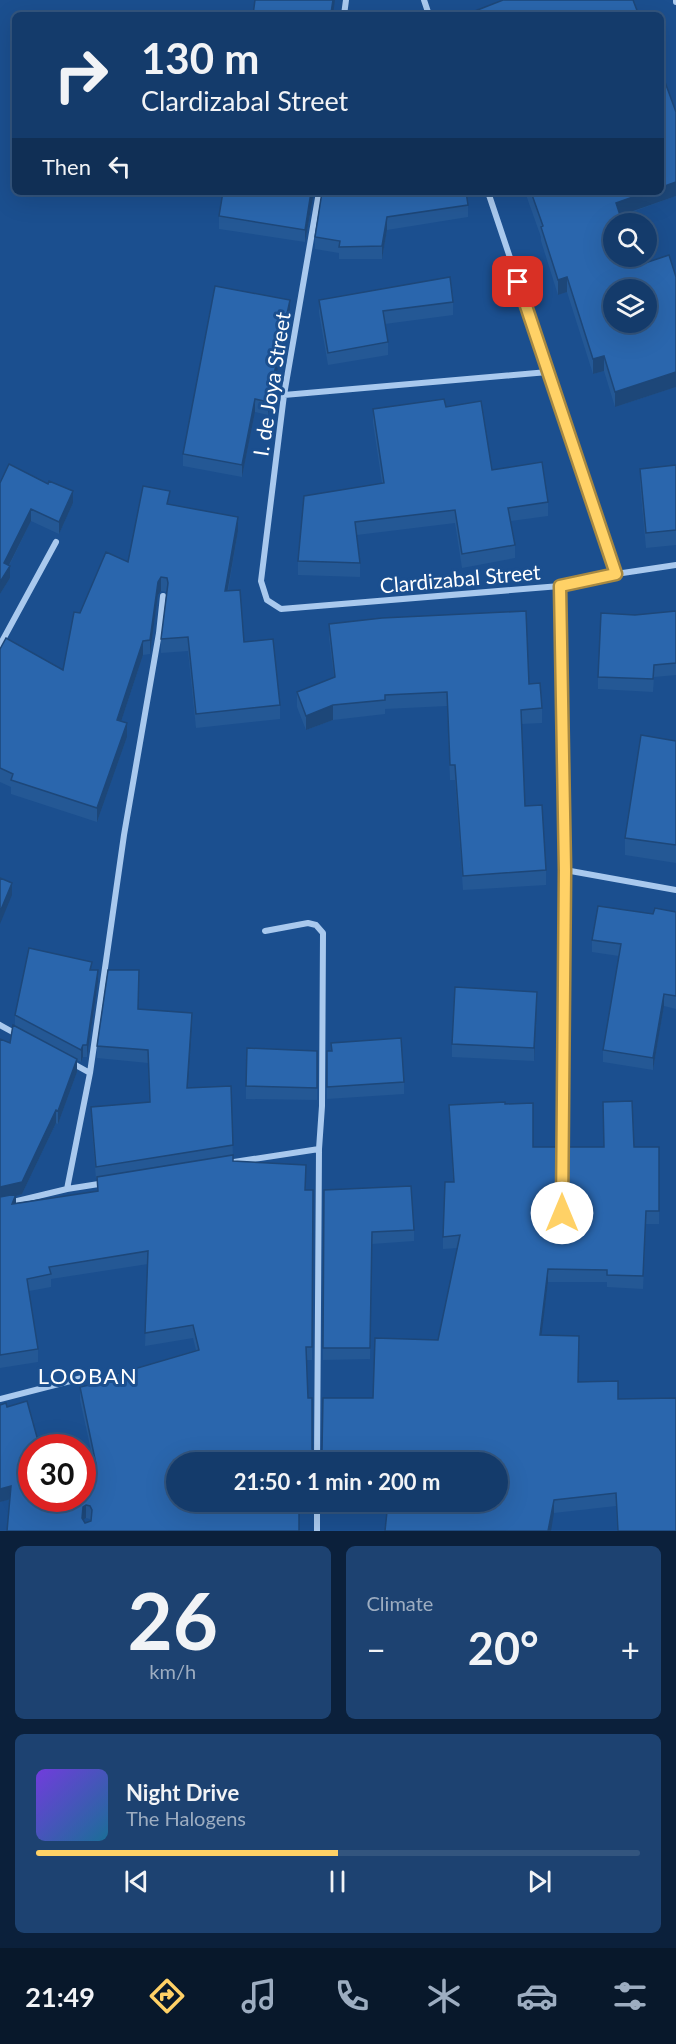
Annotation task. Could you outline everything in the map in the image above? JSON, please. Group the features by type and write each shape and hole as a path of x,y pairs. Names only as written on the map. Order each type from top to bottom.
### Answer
{"street":[{"name":"I. de Joya Street","path":"261,581 284,395 318,195"},
{"path":"489,195 616,574"},
{"path":"284,395 548,372"},
{"path":"0,645 56,542"},
{"name":"Clardizabal Street","path":"261,581 267,600 281,609 560,586 616,574 676,565"},
{"path":"560,586 565,870 562,1213"},
{"path":"67,1189 90,1073 124,835 159,633 163,596"},
{"path":"565,870 676,890"},
{"path":"265,931 308,923 316,925 323,933 317,1452"},
{"path":"0,1025 20,1036"},
{"path":"60,1057 90,1073"},
{"path":"227,1163 319,1149"},
{"path":"0,1205 67,1189 113,1182"},
{"path":"0,1399 82,1378"},
{"path":"316,1531 317,1512"}],"building":[{"path":"255,0 333,0 331,12 253,12"},
{"path":"503,0 633,0 638,12 476,12"},
{"path":"664,79 676,112 676,182 664,186"},
{"path":"222,195 311,195 305,230 219,216"},
{"path":"322,195 466,195 468,205 387,217 382,246 339,247 340,241 315,237"},
{"path":"532,195 639,195 616,203 619,213 603,213 603,267 657,267 657,259 669,255 676,277 676,372 615,392 604,356 593,359 567,277 558,280"},
{"path":"450,277 453,302 383,311 388,342 328,353 319,300"},
{"path":"215,286 290,300 268,402 255,399 242,465 183,454"},
{"path":"444,399 446,407 481,401 492,470 542,462 548,502 508,508 515,545 462,554 455,510 355,522 360,563 298,561 304,496 384,483 373,409"},
{"path":"9,464 48,484 49,481 73,491 59,522 31,509 4,563 10,566 0,582 0,483"},
{"path":"676,465 676,530 646,533 640,469"},
{"path":"143,486 170,491 167,504 238,517 225,591 240,590 244,642 273,639 280,705 196,714 188,637 161,639 168,583 167,578 161,577 158,582 150,640 143,641 117,720 127,723 97,808 11,780 13,774 0,768 0,649 6,638 63,670 74,612 80,613 106,552 128,562"},
{"path":"526,611 529,684 540,683 542,708 521,710 525,806 542,805 546,870 463,876 455,765 450,765 447,692 385,695 385,700 333,705 306,716 297,692 335,677 329,624 382,618"},
{"path":"676,611 676,663 654,665 653,679 598,677 601,613 635,615"},
{"path":"641,735 676,741 676,845 625,838"},
{"path":"0,878 12,883 0,912"},
{"path":"598,906 653,914 655,908 676,912 676,996 664,994 653,1058 603,1050 621,944 592,940"},
{"path":"29,948 92,962 90,970 98,970 87,1045 83,1045 81,1050 15,1015"},
{"path":"108,970 139,970 138,1009 192,1013 187,1088 231,1086 233,1145 96,1167 91,1107 150,1102 148,1050 97,1046"},
{"path":"455,987 537,992 534,1048 452,1044"},
{"path":"13,1025 77,1059 58,1111 56,1110 22,1182 0,1187 0,1039 10,1043"},
{"path":"401,1038 404,1082 327,1087 327,1051 332,1051 331,1043"},
{"path":"247,1048 317,1051 317,1088 246,1086"},
{"path":"632,1101 634,1147 659,1147 659,1211 646,1211 643,1276 607,1275 607,1270 548,1269 540,1335 579,1336 578,1382 618,1381 618,1399 676,1398 676,1531 618,1531 616,1493 554,1500 548,1531 385,1531 387,1512 508,1512 508,1452 320,1452 323,1398 373,1398 375,1338 438,1340 460,1235 443,1237 445,1182 454,1182 449,1105 533,1103 533,1147 557,1147 557,1200 559,1204 563,1205 567,1200 568,1147 604,1147 603,1102"},
{"path":"233,1155 233,1161 306,1165 305,1190 313,1190 312,1347 306,1347 308,1398 312,1398 314,1452 166,1452 166,1512 299,1512 299,1531 7,1531 11,1486 0,1489 0,1405 6,1403 7,1407 27,1401 36,1434 18,1434 18,1512 83,1512 82,1518 85,1523 91,1521 92,1512 96,1512 96,1434 90,1434 80,1387 118,1379 117,1374 199,1350 193,1325 145,1333 148,1251 49,1267 51,1274 27,1279 38,1349 0,1355 0,1197 16,1194 12,1204 98,1191 97,1177"},
{"path":"411,1186 414,1230 372,1232 370,1348 323,1348 324,1190"}],"district":[{"name":"LOOBAN","path":"88,1375"}],"route":[{"path":"518,282 616,574 560,586 565,870 562,1213"}]}
